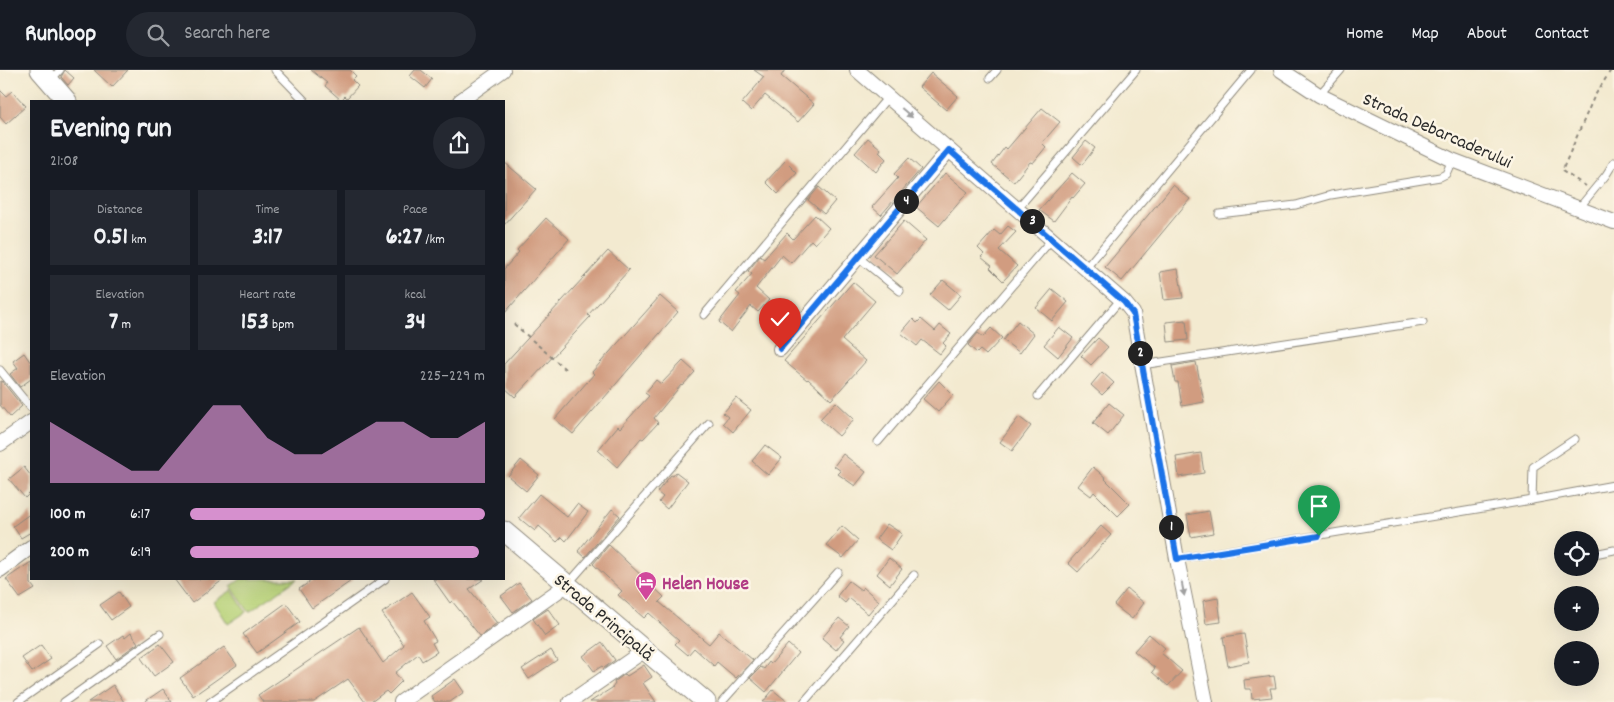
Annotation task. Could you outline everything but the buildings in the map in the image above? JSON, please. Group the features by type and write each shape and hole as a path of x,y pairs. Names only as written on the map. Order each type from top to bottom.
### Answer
{"street":[{"path":"461,100 503,70"},
{"path":"857,70 1018,208 1120,299 1133,314 1177,559 1206,702"},
{"name":"Strada Debarcaderului","path":"1281,70 1319,95 1452,160 1614,222"},
{"path":"50,74 66,100"},
{"path":"780,349 949,150"},
{"path":"0,444 30,423"},
{"name":"Strada Principală","path":"505,532 645,650 702,701"},
{"path":"0,570 30,549"},
{"path":"401,702 568,584"},
{"path":"570,702 645,650"}],"lane":[{"path":"275,70 304,100"},
{"path":"990,78 998,70"},
{"path":"1018,208 1136,70"},
{"path":"1085,269 1250,70"},
{"path":"1319,95 1341,70"},
{"path":"704,315 888,97"},
{"path":"1219,214 1296,205 1331,195 1440,177 1446,174 1452,160"},
{"path":"1579,208 1606,175 1614,162"},
{"path":"878,442 1052,239"},
{"path":"858,257 900,291"},
{"path":"1038,396 1120,299"},
{"path":"1142,365 1423,322"},
{"path":"0,370 30,407"},
{"path":"568,584 709,423"},
{"path":"1532,500 1533,467 1575,439"},
{"path":"1177,559 1614,485"},
{"path":"1599,553 1614,550"},
{"path":"722,702 838,572"},
{"path":"804,702 914,575"},
{"path":"210,702 384,580"},
{"path":"64,702 160,634"},
{"path":"18,702 100,644"}],"path":[{"path":"1593,191 1562,171 1594,97 1610,70"},
{"path":"514,324 565,369"}],"green space":[{"path":"240,580 296,580 249,612 231,586"},
{"path":"232,590 246,612 228,624 214,602"}],"place":[{"name":"Helen House","path":"646,601"}],"route":[{"path":"780,349 949,150 1124,302 1133,314 1177,559 1319,536"}]}
